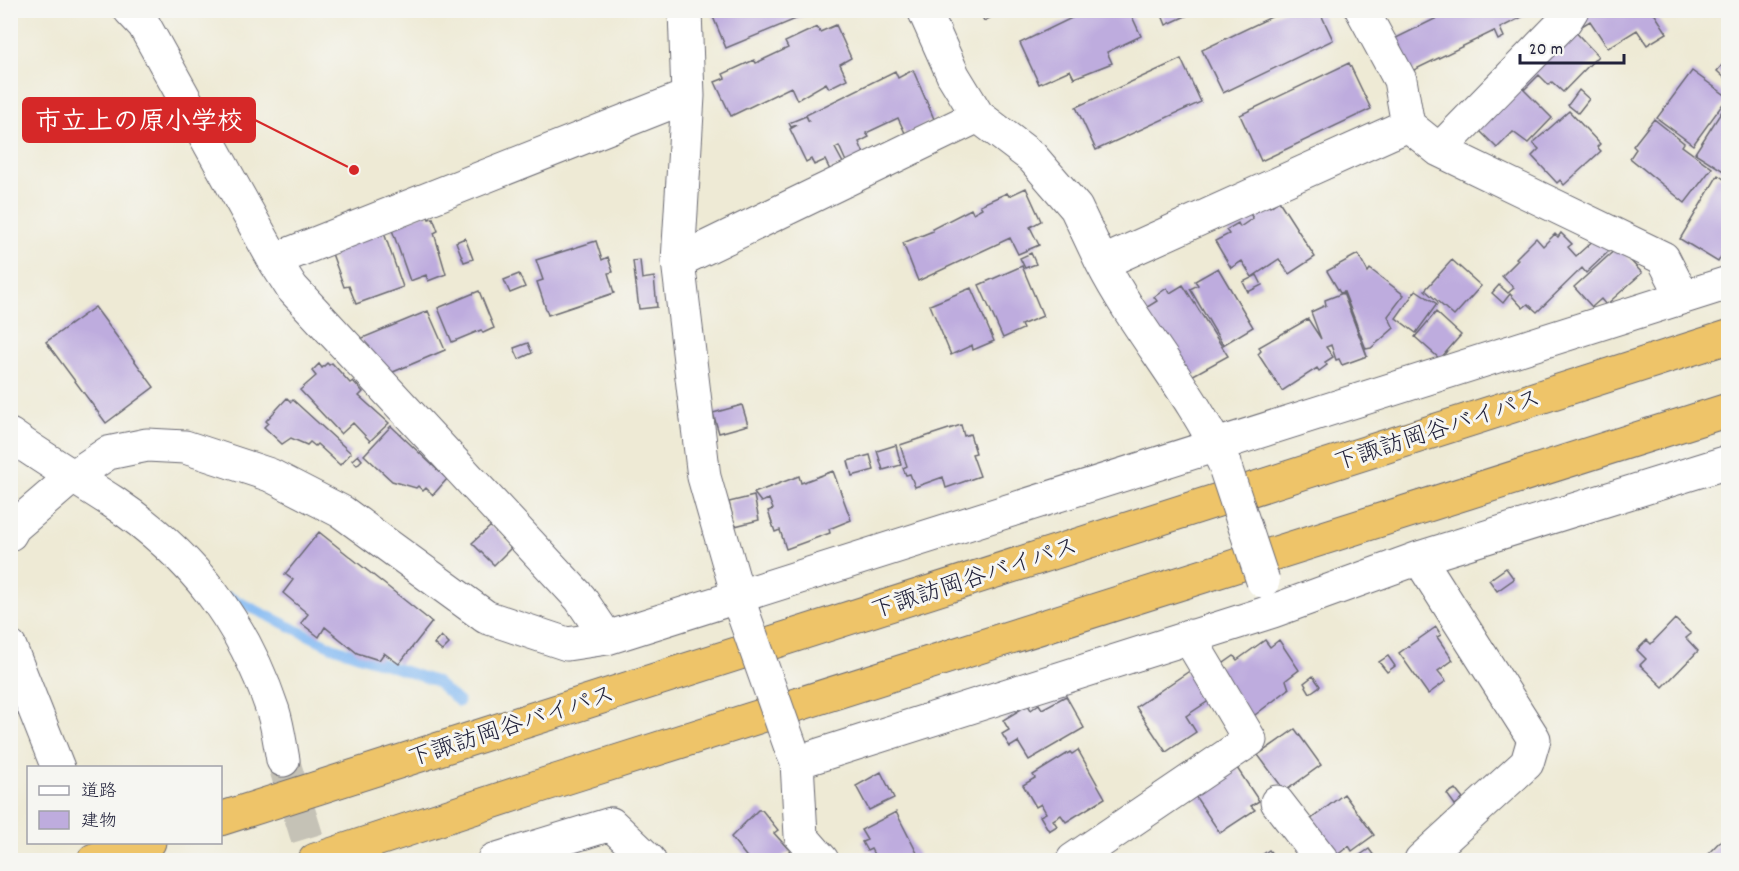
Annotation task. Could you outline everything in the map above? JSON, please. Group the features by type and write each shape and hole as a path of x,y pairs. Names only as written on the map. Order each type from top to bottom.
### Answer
{"highway":[{"name":"下諏訪岡谷バイパス","path":"222,818 1728,337"},
{"path":"315,861 540,786 1728,410"},
{"path":"95,860 146,844"}],"street":[{"path":"130,10 144,25 274,260 292,288 580,598 607,638"},
{"path":"685,10 688,96 678,261 704,477 740,605 794,755 801,836 822,861"},
{"path":"924,10 952,75 978,116 1032,157 1076,208 1118,294 1199,414 1221,457 1268,596"},
{"path":"1362,10 1400,80 1408,125 1439,150 1663,258 1683,297"},
{"path":"1439,150 1565,21 1572,10"},
{"path":"274,260 688,96"},
{"path":"678,261 978,116"},
{"path":"1102,263 1408,125"},
{"path":"10,534 14,527 71,478 108,453 147,445 185,447 270,475 342,512 486,617 567,644 607,638 740,605 1221,457 1728,283"},
{"path":"10,435 71,478 114,503 182,557 217,596 249,652 274,713 283,760"},
{"path":"794,755 1188,636 1268,596 1419,558 1728,462"},
{"path":"1419,558 1534,740 1527,763 1421,861"},
{"path":"1073,861 1250,740 1188,636"},
{"path":"10,647 23,715 57,766"},
{"path":"1276,802 1323,861"},
{"path":"494,861 611,824 649,861"},
{"path":"89,844 95,860"}],"building":[{"path":"715,10 815,11 726,48 711,12"},
{"path":"979,10 1005,10 984,21"},
{"path":"1088,10 1129,10 1141,36 1107,52 1112,63 1074,78 1070,70 1039,84 1020,43"},
{"path":"1160,10 1199,10 1166,25"},
{"path":"1286,10 1319,10 1333,40 1223,93 1202,50"},
{"path":"1453,10 1531,10 1532,12 1500,28 1504,37 1498,40 1494,31 1410,72 1394,39"},
{"path":"1576,10 1652,10 1667,33 1647,45 1637,30 1608,48 1590,21 1582,26 1576,17"},
{"path":"1568,24 1598,56 1563,92 1552,82 1549,85 1539,75 1525,89 1514,78"},
{"path":"836,25 851,58 840,64 847,79 829,88 826,83 797,100 791,87 731,116 715,82 725,78 723,74 754,60 756,63 788,48 785,42 817,27 820,32"},
{"path":"1728,35 1728,51 1723,47 1726,43 1723,41"},
{"path":"1728,58 1728,81 1717,71"},
{"path":"1181,59 1201,102 1096,150 1076,107"},
{"path":"1349,63 1371,109 1261,161 1240,115"},
{"path":"913,70 934,119 906,135 898,118 866,133 869,137 859,142 865,156 847,164 839,146 835,148 843,163 830,170 825,160 814,165 811,159 806,162 790,129 797,125 791,127 789,123 806,116 809,122 806,115 895,71 898,78"},
{"path":"1692,71 1728,97 1693,145 1657,118"},
{"path":"1514,80 1552,118 1528,143 1513,132 1497,148 1475,126"},
{"path":"1579,90 1589,99 1578,113 1568,105"},
{"path":"1569,111 1600,144 1597,147 1601,151 1564,185 1560,180 1557,183 1532,156 1539,149 1533,143"},
{"path":"1722,111 1728,115 1728,174 1695,153"},
{"path":"1654,119 1684,143 1682,146 1712,168 1685,203 1630,158 1636,149 1633,146"},
{"path":"1718,175 1728,182 1728,244 1718,262 1680,239"},
{"path":"1026,188 1041,221 1030,227 1039,245 1018,254 1010,238 918,281 903,243 933,231 932,229 971,209 973,213 982,208 980,205 1007,193 1009,196"},
{"path":"1279,201 1315,257 1289,274 1279,259 1252,277 1242,261 1231,268 1215,241 1229,234 1226,230 1238,223 1240,227 1253,218 1250,214 1267,203 1270,207"},
{"path":"427,213 429,219 433,218 438,231 434,233 446,274 428,281 426,275 410,281 391,227"},
{"path":"383,230 403,287 356,304 349,286 344,287 330,248"},
{"path":"1561,233 1572,244 1568,247 1576,256 1596,238 1609,251 1586,273 1582,268 1537,312 1528,304 1523,308 1510,294 1503,303 1492,293 1499,285 1508,293 1514,288 1502,276 1536,238 1543,246 1555,234 1558,237"},
{"path":"465,238 473,259 464,262 456,242"},
{"path":"596,241 602,260 608,257 613,272 608,273 614,293 548,315 537,282 543,280 536,260"},
{"path":"1618,247 1642,273 1606,305 1601,299 1592,307 1574,287"},
{"path":"1031,253 1036,264 1025,268 1020,258"},
{"path":"1358,254 1368,272 1370,269 1404,295 1388,316 1394,328 1371,348 1366,349 1344,292 1340,293 1327,271"},
{"path":"640,260 642,279 654,277 657,307 639,309 633,261"},
{"path":"1452,260 1481,286 1454,316 1425,290"},
{"path":"1022,266 1043,316 1021,325 1023,329 1003,338 979,285"},
{"path":"1218,268 1253,327 1223,345 1190,289 1198,285 1195,281"},
{"path":"519,274 525,287 510,293 504,280"},
{"path":"1257,275 1262,285 1248,292 1243,282"},
{"path":"1183,285 1228,356 1188,378 1144,309 1157,301 1154,297 1167,288 1170,293"},
{"path":"971,288 994,341 973,350 972,345 951,355 930,305"},
{"path":"1416,290 1437,304 1416,333 1396,318"},
{"path":"479,291 494,328 483,333 481,330 452,342 438,308"},
{"path":"1343,293 1367,356 1342,365 1339,359 1336,360 1331,345 1326,347 1333,357 1325,362 1327,365 1319,371 1317,368 1282,391 1258,354 1261,351 1259,347 1308,319 1321,339 1311,312 1326,305 1325,300"},
{"path":"95,307 154,387 106,423 46,342"},
{"path":"428,311 445,350 386,375 360,339"},
{"path":"1436,312 1461,335 1440,359 1415,337"},
{"path":"528,343 532,353 519,359 514,348"},
{"path":"327,363 329,365 332,363 350,383 353,381 363,392 359,396 389,423 370,441 353,423 341,434 300,390 316,376 312,371 319,364 322,368"},
{"path":"287,398 291,402 293,400 351,453 340,465 317,444 315,446 310,442 307,445 291,438 282,444 264,427 268,423 266,421"},
{"path":"742,405 748,425 719,433 713,413"},
{"path":"961,425 964,436 970,434 976,453 972,454 980,476 946,488 943,477 915,487 910,474 906,475 903,468 907,466 900,445"},
{"path":"391,426 447,479 433,495 426,488 423,491 418,486 416,488 392,481 364,455"},
{"path":"896,445 901,465 883,470 877,451"},
{"path":"358,455 362,460 357,465 352,460"},
{"path":"870,455 874,470 852,476 848,461"},
{"path":"833,471 851,520 829,529 830,533 786,549 780,530 775,532 768,511 773,509 769,499 761,502 754,493 799,476 801,483"},
{"path":"754,496 759,520 735,526 729,502"},
{"path":"491,526 511,548 494,565 472,543"},
{"path":"319,532 432,622 399,664 384,653 379,660 357,653 325,627 319,637 301,623 308,614 283,593 293,580 285,574"},
{"path":"1506,568 1514,579 1497,591 1489,580"},
{"path":"1675,619 1691,634 1686,638 1698,651 1663,687 1640,665 1646,659 1637,650 1647,640 1651,644"},
{"path":"1436,627 1441,635 1437,637 1453,660 1438,671 1446,681 1428,694 1399,653"},
{"path":"441,636 449,644 442,651 434,644"},
{"path":"1265,640 1270,647 1279,640 1299,670 1286,680 1289,689 1251,718 1217,668 1234,656 1237,660"},
{"path":"1388,656 1395,666 1387,672 1379,662"},
{"path":"1191,670 1210,700 1186,716 1196,732 1166,752 1136,707"},
{"path":"1313,676 1320,686 1310,693 1304,683"},
{"path":"1066,696 1084,728 1029,760 1018,742 1010,747 1002,734 1009,730 1003,720 1028,705 1031,710 1039,704 1042,709"},
{"path":"1295,729 1321,765 1285,791 1258,755"},
{"path":"1078,750 1105,798 1066,822 1061,815 1053,820 1057,826 1049,831 1040,816 1046,813 1041,804 1036,807 1023,785 1035,778 1033,775 1070,752 1072,754"},
{"path":"1237,768 1259,801 1251,806 1255,810 1220,833 1195,796"},
{"path":"881,772 894,798 869,810 856,786"},
{"path":"1455,789 1463,799 1455,805 1447,794"},
{"path":"1344,794 1374,835 1352,851 1349,846 1337,855 1310,820"},
{"path":"758,810 762,810 778,830 774,833 790,851 778,860 749,860 731,837"},
{"path":"896,812 920,859 918,860 877,860 871,849 867,851 862,842 867,840 861,830"},
{"path":"1728,833 1728,860 1702,860"},
{"path":"1369,849 1377,860 1353,860"},
{"path":"1269,850 1277,860 1255,860"}],"waterway":[{"path":"229,597 332,647 435,681 459,702"}],"tunnel":[{"path":"283,760 314,860"}],"place":[{"name":"市立上の原小学校","path":"354,170"}]}
